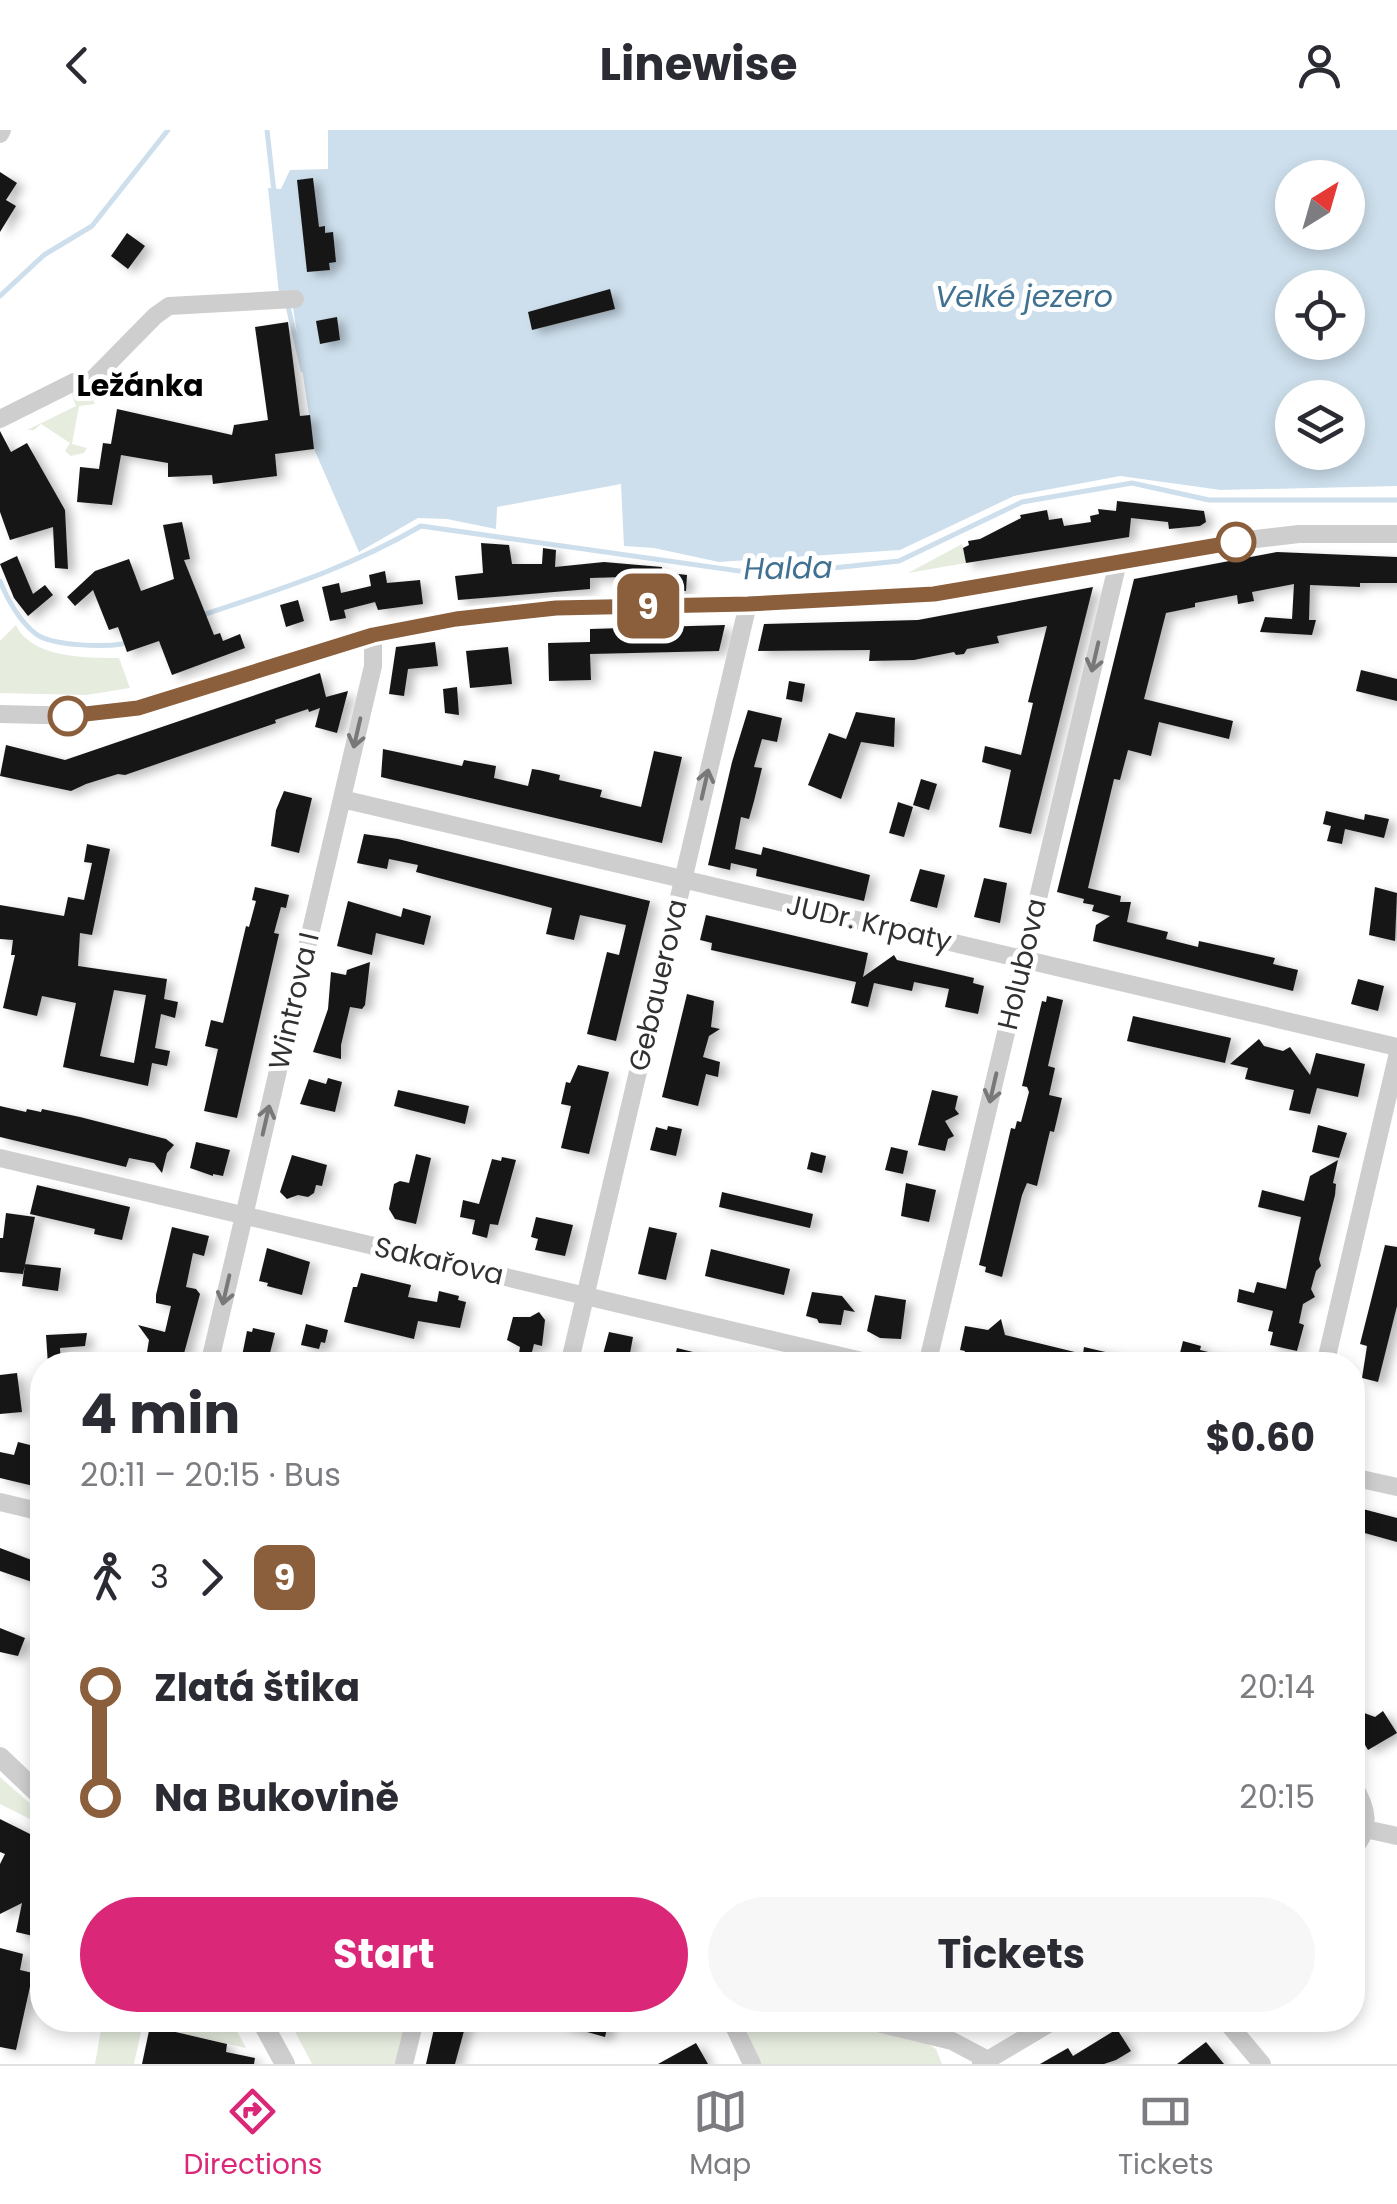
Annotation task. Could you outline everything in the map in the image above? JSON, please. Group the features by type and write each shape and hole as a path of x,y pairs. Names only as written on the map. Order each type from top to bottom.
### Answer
{"street":[{"path":"0,419 74,382 92,380 154,316 169,306 286,299"},
{"path":"0,714 56,717 138,708 373,635 456,619 537,609 934,594 1282,536 1397,534"},
{"name":"Holubova","path":"930,1352 1118,562"},
{"name":"Gebauerova","path":"572,1352 748,604"},
{"name":"Wintrova I","path":"212,1352 373,666 373,635"},
{"name":"JUDr. Krpaty","path":"342,799 1397,1046"},
{"path":"1327,1352 1397,1058"},
{"name":"Sakařova","path":"0,1158 824,1352"},
{"path":"1365,1480 1397,1487"},
{"path":"0,1502 30,1509"},
{"path":"0,1757 30,1786"},
{"path":"1365,1828 1397,1836"},
{"path":"267,2032 284,2064"},
{"path":"404,2064 412,2032"},
{"path":"737,2032 752,2064"},
{"path":"912,2032 952,2042 985,2062 1035,2032"},
{"path":"1235,2032 1262,2064"}],"shaded area":[{"path":"76,391 92,398 95,404 79,406 72,444 87,448 84,453 71,456 65,451 70,443 41,424 27,430 76,406 72,394"},
{"path":"962,544 966,563 908,573"},
{"path":"16,625 23,636 46,650 119,658 130,688 86,695 0,693 0,641"},
{"path":"0,1777 30,1803 30,1819 0,1804"},
{"path":"101,2032 141,2032 134,2064 95,2064"},
{"path":"177,2032 237,2032 246,2048"},
{"path":"295,2032 406,2032 398,2064 312,2064"},
{"path":"747,2032 882,2032 926,2043 936,2049 942,2064 760,2064"}],"water":[{"name":"Velké jezero","path":"328,130 1397,130 1397,486 1221,490 1120,476 1014,496 900,550 719,562 654,548 624,546 621,484 497,507 496,529 447,519 418,518 359,552 314,449 291,294 279,294 268,188 281,189 290,170 328,169"}],"building":[{"path":"0,172 17,183 6,200 16,206 0,232"},
{"path":"313,178 319,227 325,226 325,233 333,232 336,262 329,263 330,270 307,272 297,180"},
{"path":"127,233 145,246 128,269 111,256"},
{"path":"610,289 615,309 532,330 528,312"},
{"path":"337,317 340,340 320,344 316,321"},
{"path":"288,322 300,416 310,415 314,449 275,454 277,476 213,484 212,475 168,477 168,463 121,455 112,505 77,502 80,467 99,469 103,443 111,444 117,409 232,435 234,425 268,420 255,327"},
{"path":"0,431 11,452 27,443 65,510 68,569 55,568 53,527 10,540 0,512"},
{"path":"1117,501 1204,511 1206,522 1169,529 1168,522 1131,518 1129,537 966,563 963,548 969,545 968,541 980,539 1021,518 1020,515 1047,510 1049,520 1062,518 1064,526 1091,522 1090,516 1099,514 1098,509 1116,511"},
{"path":"182,522 190,559 184,560 214,635 220,633 223,641 240,634 245,648 172,675 159,641 127,652 118,627 109,630 93,590 75,606 67,597 95,571 129,559 141,591 174,579 163,525"},
{"path":"481,543 509,545 512,564 542,564 543,548 556,550 555,567 604,562 662,567 662,572 687,575 686,591 625,589 625,577 590,578 590,589 458,600 455,576 483,573"},
{"path":"1277,552 1397,557 1397,583 1360,583 1360,587 1310,585 1309,620 1316,620 1312,635 1260,632 1265,617 1292,619 1294,584 1252,592 1254,601 1238,604 1237,595 1166,613 1144,699 1233,721 1229,739 1159,722 1151,756 1128,750 1120,780 1114,779 1088,888 1121,896 1120,902 1131,902 1127,922 1168,932 1166,939 1198,947 1199,941 1275,958 1273,964 1298,970 1293,991 1093,941 1096,925 1110,916 1092,911 1094,905 1083,903 1084,899 1057,892 1134,579"},
{"path":"17,556 33,594 45,585 53,595 28,616 14,598 0,564"},
{"path":"385,571 387,583 420,580 423,604 378,610 375,602 344,610 346,618 330,621 322,587 339,583 341,593 371,586 369,575"},
{"path":"1093,587 1031,834 999,827 1011,770 982,762 985,746 1021,755 1033,703 1028,702 1047,626 997,636 999,643 967,649 964,654 954,652 914,660 869,661 870,650 758,651 764,624 918,620"},
{"path":"298,600 304,621 286,627 280,605"},
{"path":"725,625 719,651 590,654 591,680 549,681 548,643 590,642 590,629"},
{"path":"435,642 438,666 408,669 404,696 389,694 396,647"},
{"path":"508,647 512,684 470,688 466,651"},
{"path":"1361,670 1397,679 1397,701 1356,691"},
{"path":"320,673 326,697 348,691 337,733 315,727 320,708 309,712 308,709 71,791 0,776 6,745 65,760"},
{"path":"789,681 805,684 802,702 786,699"},
{"path":"457,687 459,715 445,713 443,689"},
{"path":"748,710 782,718 777,742 762,739 754,767 762,768 754,801 749,819 741,817 735,849 761,855 763,847 870,875 864,901 756,876 757,869 731,863 730,870 708,865"},
{"path":"856,712 895,718 894,747 861,742 841,799 808,785 829,733 846,739"},
{"path":"383,749 462,766 464,760 496,766 494,778 528,786 532,769 539,770 560,775 559,780 602,790 600,797 641,807 654,751 682,757 662,843 381,777"},
{"path":"921,779 937,784 929,810 913,805"},
{"path":"284,791 312,798 299,853 271,846 276,810"},
{"path":"898,802 913,807 904,837 889,833"},
{"path":"1326,811 1364,820 1365,814 1389,819 1384,838 1345,829 1342,844 1327,841 1331,826 1323,824"},
{"path":"364,834 650,901 616,1041 587,1034 607,952 619,955 626,925 580,915 574,940 546,934 552,908 416,872 418,865 389,859 387,869 357,863"},
{"path":"87,844 110,849 92,935 80,933 78,966 167,979 164,999 178,1002 175,1018 161,1014 155,1048 170,1051 167,1066 152,1063 148,1086 63,1067 76,1003 42,996 37,1016 3,1008 15,955 11,955 13,940 0,939 0,905 64,916 68,897 84,900 92,863 84,862","holes":["114,990 146,995 134,1063 100,1056"]},
{"path":"920,869 945,875 937,908 910,901"},
{"path":"984,878 1007,883 1000,923 974,917"},
{"path":"255,887 289,895 286,908 281,907 274,933 279,934 237,1118 204,1111 218,1049 205,1046 211,1020 223,1023 246,926 249,927 256,901 252,900"},
{"path":"1375,887 1397,893 1395,941 1369,935"},
{"path":"348,901 401,917 403,908 431,916 424,945 376,933 372,955 337,946"},
{"path":"706,915 868,953 863,977 894,955 897,960 974,978 973,983 984,986 978,1014 945,1007 949,989 914,982 912,991 874,983 868,1007 851,1003 856,982 711,950 712,943 700,940"},
{"path":"370,962 365,1005 362,1009 350,1007 341,1059 313,1052 328,1009 331,972 346,975 347,970"},
{"path":"1358,979 1384,986 1378,1011 1351,1004"},
{"path":"687,994 714,1001 711,1027 720,1029 709,1036 703,1057 720,1062 718,1077 706,1074 698,1106 662,1097"},
{"path":"1047,996 1063,1000 1048,1066 1055,1068 1049,1095 1062,1098 1037,1186 1027,1183 1022,1195 1002,1277 985,1272 986,1267 979,1265 1011,1128 1021,1122 1029,1092 1022,1086 1042,1001 1046,1002"},
{"path":"1133,1016 1231,1038 1225,1063 1127,1041"},
{"path":"1259,1039 1264,1046 1283,1051 1290,1047 1310,1075 1316,1053 1365,1064 1358,1097 1317,1088 1310,1114 1289,1110 1294,1090 1245,1079 1248,1068 1230,1064"},
{"path":"578,1065 609,1072 589,1154 561,1148 571,1106 561,1104 566,1082 570,1083"},
{"path":"328,1078 342,1082 335,1112 300,1104 309,1079 326,1084"},
{"path":"398,1090 469,1106 465,1124 394,1106"},
{"path":"932,1090 958,1096 955,1109 959,1114 945,1121 954,1136 948,1139 945,1151 918,1145"},
{"path":"0,1106 80,1117 166,1139 174,1145 167,1153 162,1173 154,1163 129,1158 126,1167 0,1137"},
{"path":"1318,1125 1347,1133 1339,1158 1312,1152"},
{"path":"668,1126 682,1129 676,1156 650,1150 656,1127 667,1130"},
{"path":"196,1142 230,1150 223,1176 190,1168"},
{"path":"891,1147 908,1151 903,1174 885,1170"},
{"path":"811,1152 826,1156 822,1173 807,1169"},
{"path":"416,1154 431,1158 416,1224 395,1219 389,1209 394,1184 409,1183"},
{"path":"292,1155 327,1165 322,1186 316,1185 308,1197 287,1199 280,1192"},
{"path":"502,1157 516,1160 498,1225 490,1224 487,1238 472,1234 475,1220 460,1217 463,1200 479,1204 492,1159 501,1161"},
{"path":"1338,1160 1333,1183 1335,1195 1319,1259 1321,1266 1311,1289 1315,1297 1303,1304 1299,1323 1304,1325 1297,1351 1270,1345 1273,1332 1268,1331 1273,1311 1237,1302 1239,1289 1254,1293 1257,1282 1286,1289 1301,1217 1258,1207 1262,1190 1304,1201 1310,1176"},
{"path":"906,1183 936,1190 929,1222 901,1216"},
{"path":"37,1185 130,1207 122,1240 94,1234 95,1229 30,1214"},
{"path":"722,1192 813,1214 810,1228 719,1207"},
{"path":"6,1213 35,1217 23,1274 0,1272 0,1238"},
{"path":"536,1217 573,1225 565,1256 535,1250 538,1239 531,1237"},
{"path":"172,1227 209,1236 204,1256 193,1253 186,1287 200,1294 184,1352 147,1352 149,1340 138,1325 165,1332 171,1306 156,1303"},
{"path":"649,1227 677,1233 666,1280 638,1274"},
{"path":"1385,1245 1397,1247 1397,1306 1378,1382 1365,1379 1367,1346 1360,1344"},
{"path":"267,1248 310,1262 302,1295 259,1281"},
{"path":"711,1249 790,1269 784,1295 705,1276"},
{"path":"25,1264 61,1268 58,1291 22,1286"},
{"path":"361,1273 411,1285 408,1297 437,1302 439,1291 459,1296 458,1300 466,1302 460,1328 418,1321 414,1339 344,1322"},
{"path":"812,1292 842,1296 855,1312 844,1310 841,1325 819,1323 806,1316"},
{"path":"875,1295 906,1300 901,1339 880,1338 867,1331"},
{"path":"539,1312 545,1320 542,1346 534,1344 532,1352 519,1352 520,1347 507,1340 513,1317 530,1317"},
{"path":"1001,1319 1005,1335 1075,1352 960,1350 965,1326 988,1330"},
{"path":"306,1324 328,1330 319,1349 301,1345"},
{"path":"253,1328 275,1333 270,1352 243,1352 247,1331 252,1332"},
{"path":"609,1332 633,1337 630,1352 604,1352"},
{"path":"87,1333 85,1346 60,1348 60,1352 47,1352 46,1335"},
{"path":"1183,1341 1208,1352 1180,1352"},
{"path":"17,1373 22,1412 0,1414 0,1375"},
{"path":"18,1442 30,1445 30,1485 0,1478 0,1452 14,1455"},
{"path":"1365,1510 1397,1518 1397,1542 1365,1533"},
{"path":"0,1548 30,1559 30,1581 0,1571"},
{"path":"0,1628 25,1638 18,1656 0,1652"},
{"path":"1383,1711 1397,1733 1368,1750 1365,1713 1375,1717"},
{"path":"0,1819 30,1834 30,1935 16,1932 22,1903 0,1914 0,1864 5,1854 0,1852"},
{"path":"0,1948 23,1954 20,1970 30,1972 30,1987 16,2050 0,2047"},
{"path":"149,2032 176,2032 227,2044 226,2052 255,2058 254,2064 142,2064"},
{"path":"433,2032 464,2032 455,2064 426,2064"},
{"path":"1112,2032 1119,2032 1131,2051 1104,2064 1040,2064 1068,2048 1073,2056"},
{"path":"1206,2042 1224,2064 1177,2064"},
{"path":"696,2043 708,2064 658,2064"}],"waterway":[{"path":"0,296 44,255 92,226 168,130"},
{"path":"267,130 274,192"},
{"path":"287,302 303,370"},
{"name":"Halda","path":"200,616 340,566 421,526 767,575 899,561 1022,502 1132,483 1209,500 1397,500"},
{"name":"Halda","path":"0,581 19,617 36,634 78,645 122,644"}],"bus line":[{"name":"9","path":"68,716 138,708 373,635 456,619 556,608 904,597 1236,542"}],"district":[{"name":"Ležánka","path":"140,385"}]}
